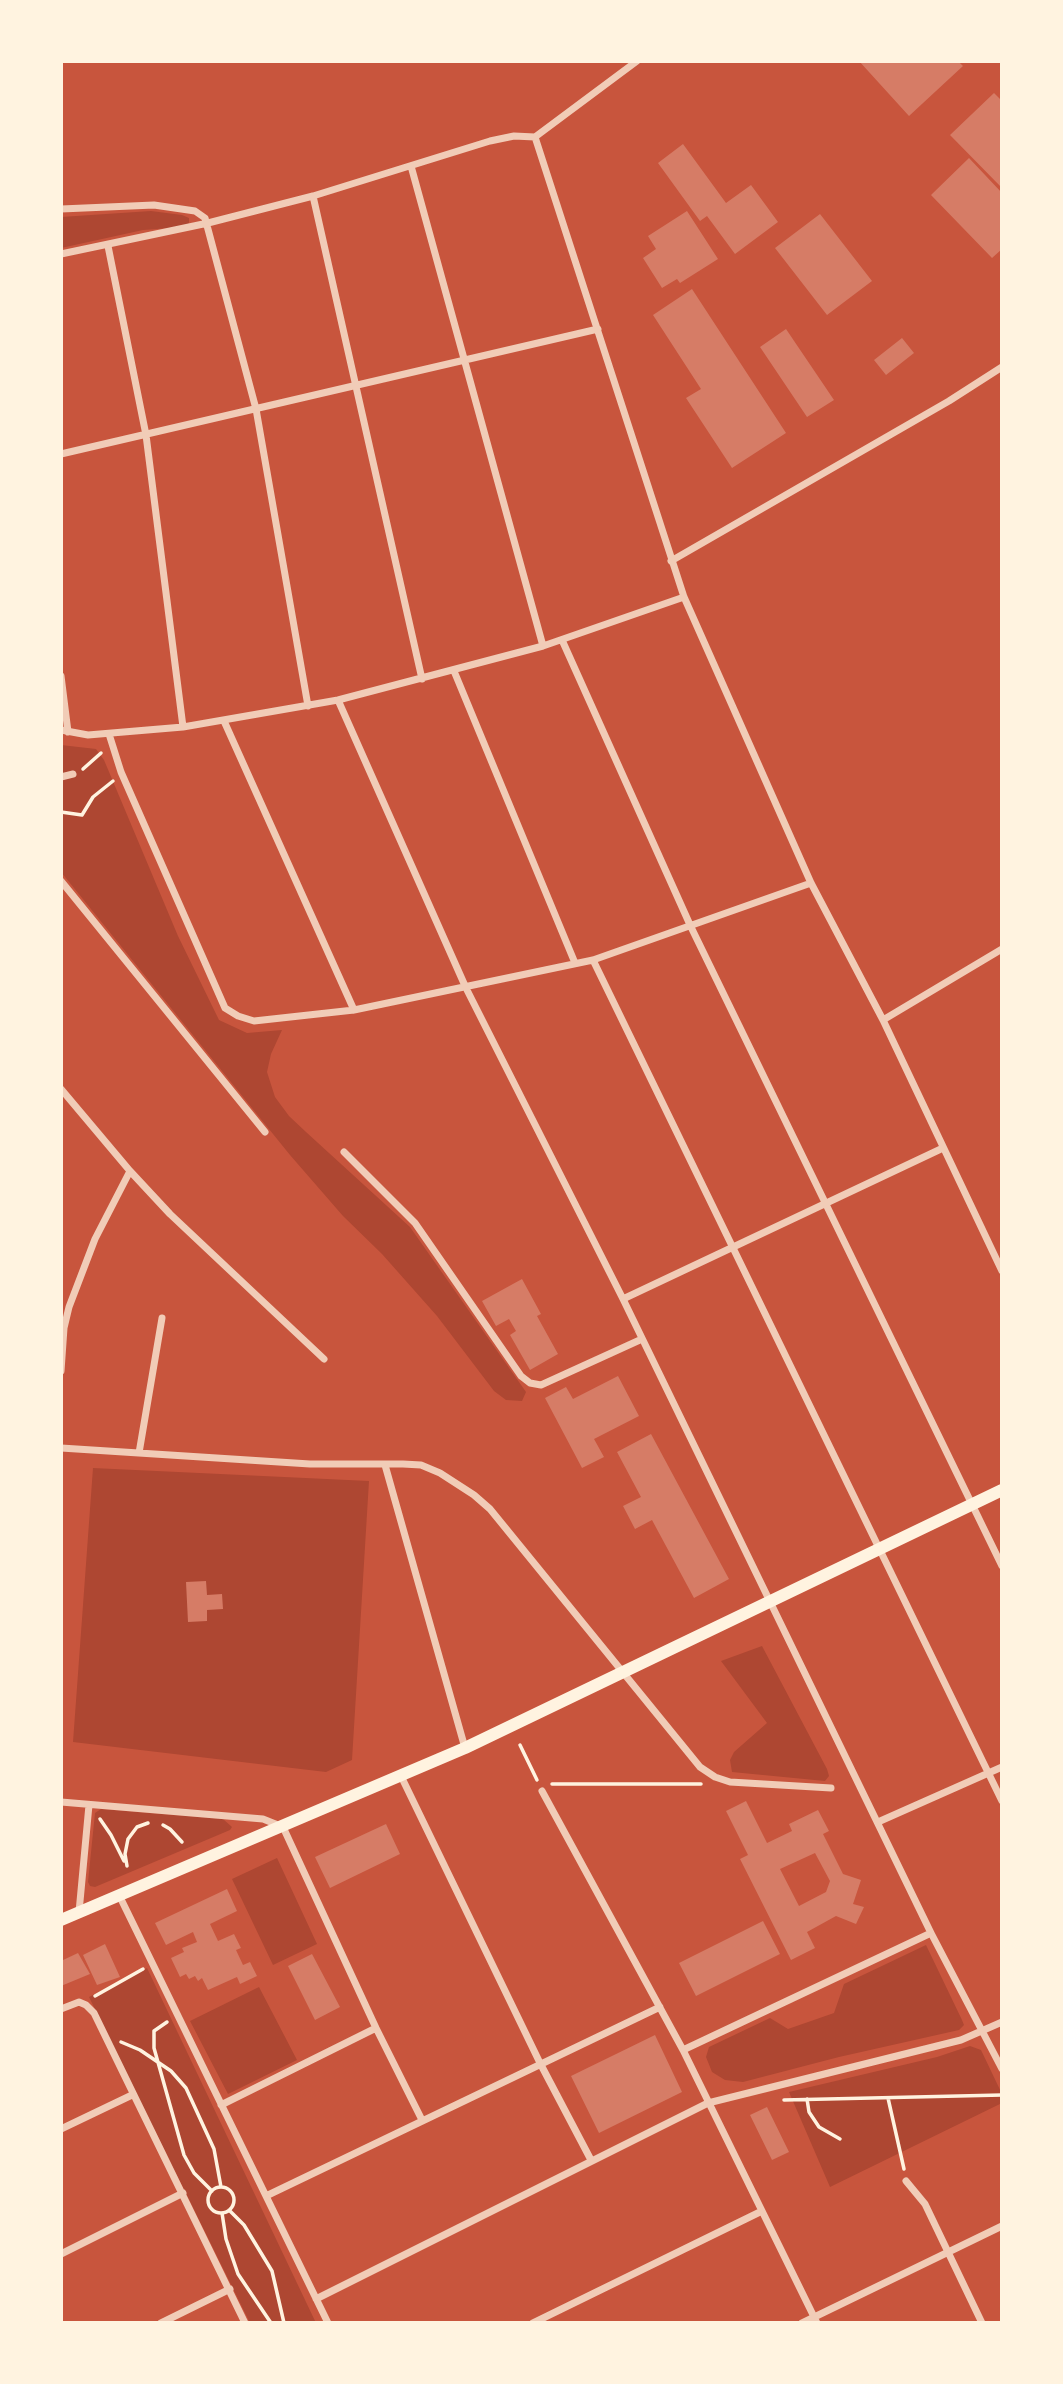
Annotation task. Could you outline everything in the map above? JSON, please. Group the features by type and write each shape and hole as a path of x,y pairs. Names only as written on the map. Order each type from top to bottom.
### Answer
{"main road":[{"path":"61,1920 465,1748 1002,1490"}],"street":[{"path":"61,254 208,223 313,196 490,141 514,136 535,137 637,61"},
{"path":"535,137 684,597 811,883 883,1020 1002,1271"},
{"path":"411,166 543,646"},
{"path":"313,196 422,679"},
{"path":"61,209 154,205 195,211 208,223 256,409 308,706"},
{"path":"108,246 146,435 183,727"},
{"path":"61,454 598,329"},
{"path":"671,561 1002,368"},
{"path":"61,676 65,731 110,737 338,701 543,646 684,597"},
{"path":"562,640 691,927 1002,1566"},
{"path":"453,671 575,963"},
{"path":"338,701 466,988 623,1299 931,1934 1002,2069"},
{"path":"224,721 354,1010"},
{"path":"110,737 121,772 225,1007 238,1017 254,1021 354,1010 593,960 811,883"},
{"path":"61,777 73,774"},
{"path":"61,881 265,1132"},
{"path":"883,1020 1002,949"},
{"path":"593,960 1002,1801"},
{"path":"61,1089 170,1214 324,1359"},
{"path":"623,1299 943,1147"},
{"path":"344,1152 415,1223 520,1376 530,1383 541,1385 642,1339"},
{"path":"61,1371 64,1328 69,1307 95,1239 130,1171"},
{"path":"139,1453 162,1318"},
{"path":"61,1448 310,1464 421,1465 440,1473 490,1508 700,1767 715,1777 730,1782 831,1788"},
{"path":"385,1465 465,1748"},
{"path":"878,1822 1002,1767"},
{"path":"401,1776 590,2160"},
{"path":"540,1788 683,2050 816,2320"},
{"path":"61,1802 263,1819 283,1827 376,2028 422,2120"},
{"path":"79,1913 89,1805"},
{"path":"120,1897 328,2323"},
{"path":"683,2050 931,1934"},
{"path":"61,2010 83,2003 94,2013 245,2323"},
{"path":"266,2196 660,2007"},
{"path":"316,2299 708,2103 961,2040 1002,2022"},
{"path":"221,2105 376,2028"},
{"path":"61,2129 132,2095"},
{"path":"906,2181 925,2204 982,2323"},
{"path":"61,2254 183,2193"},
{"path":"534,2322 761,2211"},
{"path":"802,2323 816,2320 1002,2226"},
{"path":"161,2323 230,2289"}],"path":[{"path":"73,774 85,768 110,737"},
{"path":"61,812 82,816 93,797 121,772"},
{"path":"520,1745 540,1788 697,1785 708,1783 715,1777"},
{"path":"89,1805 111,1835 127,1866 125,1854 128,1839 138,1827 145,1824 162,1824 182,1842"},
{"path":"83,2003 152,1965"},
{"path":"178,2017 159,2026 154,2032 154,2048 184,2155 194,2173 212,2191"},
{"path":"107,2042 117,2040 128,2044 158,2062 171,2071 190,2094 214,2149 221,2187"},
{"path":"784,2100 1002,2095"},
{"path":"888,2098 906,2181"},
{"path":"807,2099 810,2112 819,2127 840,2138"},
{"path":"221,2187 233,2196 232,2206 222,2213 209,2206 208,2200 212,2191 221,2187"},
{"path":"229,2210 244,2225 272,2271 284,2323"},
{"path":"222,2213 226,2239 235,2265 271,2323"}],"shaded area":[{"path":"151,211 182,215 189,218 189,223 183,227 143,230 61,248 61,217"},
{"path":"61,745 96,749 104,760 178,936 219,1020 247,1033 282,1030 271,1054 267,1072 275,1097 289,1116 410,1227 526,1392 522,1401 506,1400 494,1391 437,1316 290,1155 61,872"},
{"path":"93,1468 369,1481 352,1760 326,1772 73,1742"},
{"path":"762,1646 827,1769 829,1776 825,1781 732,1772 730,1760 734,1752 767,1723 721,1661"},
{"path":"101,1809 223,1819 232,1827 95,1887 88,1882 95,1813"},
{"path":"277,1858 317,1944 273,1965 232,1879"},
{"path":"926,1945 964,2025 959,2030 743,2082 725,2080 712,2072 706,2057 709,2047 770,2018 788,2029 834,2013 844,1984"},
{"path":"147,1968 316,2323 250,2323 89,1997"},
{"path":"259,1987 297,2060 228,2094 190,2021"},
{"path":"970,2046 981,2050 1002,2094 1002,2103 830,2187 789,2092 937,2057"}],"building":[{"path":"859,61 958,61 963,66 909,116"},
{"path":"994,93 1002,101 1002,188 950,135"},
{"path":"683,144 726,203 751,185 778,222 735,254 707,216 700,221 658,163"},
{"path":"969,158 1002,193 1002,249 992,258 931,195"},
{"path":"687,211 718,259 680,283 677,279 662,288 643,258 656,249 648,236"},
{"path":"820,214 872,281 827,315 775,248"},
{"path":"692,289 786,433 732,468 686,398 701,389 653,315"},
{"path":"786,329 834,400 807,417 760,347"},
{"path":"902,338 914,353 886,375 874,360"},
{"path":"522,1279 541,1314 537,1316 558,1354 530,1370 510,1335 516,1331 509,1319 496,1326 482,1301"},
{"path":"618,1376 639,1416 594,1439 604,1457 582,1468 545,1398 566,1387 573,1399"},
{"path":"651,1434 729,1579 694,1598 652,1520 635,1529 623,1506 641,1497 617,1452"},
{"path":"206,1581 207,1595 222,1594 223,1609 207,1610 207,1621 188,1622 186,1582"},
{"path":"746,1801 767,1843 792,1831 789,1824 818,1810 829,1831 823,1834 843,1874 861,1880 853,1904 864,1907 856,1924 836,1916 807,1932 815,1948 791,1960 740,1859 748,1855 726,1811","holes":["815,1853 830,1881 826,1892 799,1906 780,1869"]},
{"path":"386,1824 400,1854 330,1888 315,1857"},
{"path":"227,1889 237,1911 210,1924 218,1941 234,1934 241,1948 236,1950 243,1965 250,1962 257,1976 240,1984 237,1977 208,1990 202,1978 198,1981 195,1976 189,1979 186,1974 180,1977 171,1958 184,1952 182,1948 197,1942 193,1932 166,1945 155,1923"},
{"path":"763,1921 780,1954 696,1996 679,1963"},
{"path":"105,1944 120,1977 97,1985 83,1955"},
{"path":"78,1953 90,1974 61,1986 61,1961"},
{"path":"312,1954 340,2007 315,2020 288,1966"},
{"path":"655,2035 682,2092 599,2133 571,2076"},
{"path":"767,2107 789,2152 772,2160 750,2115"}]}
